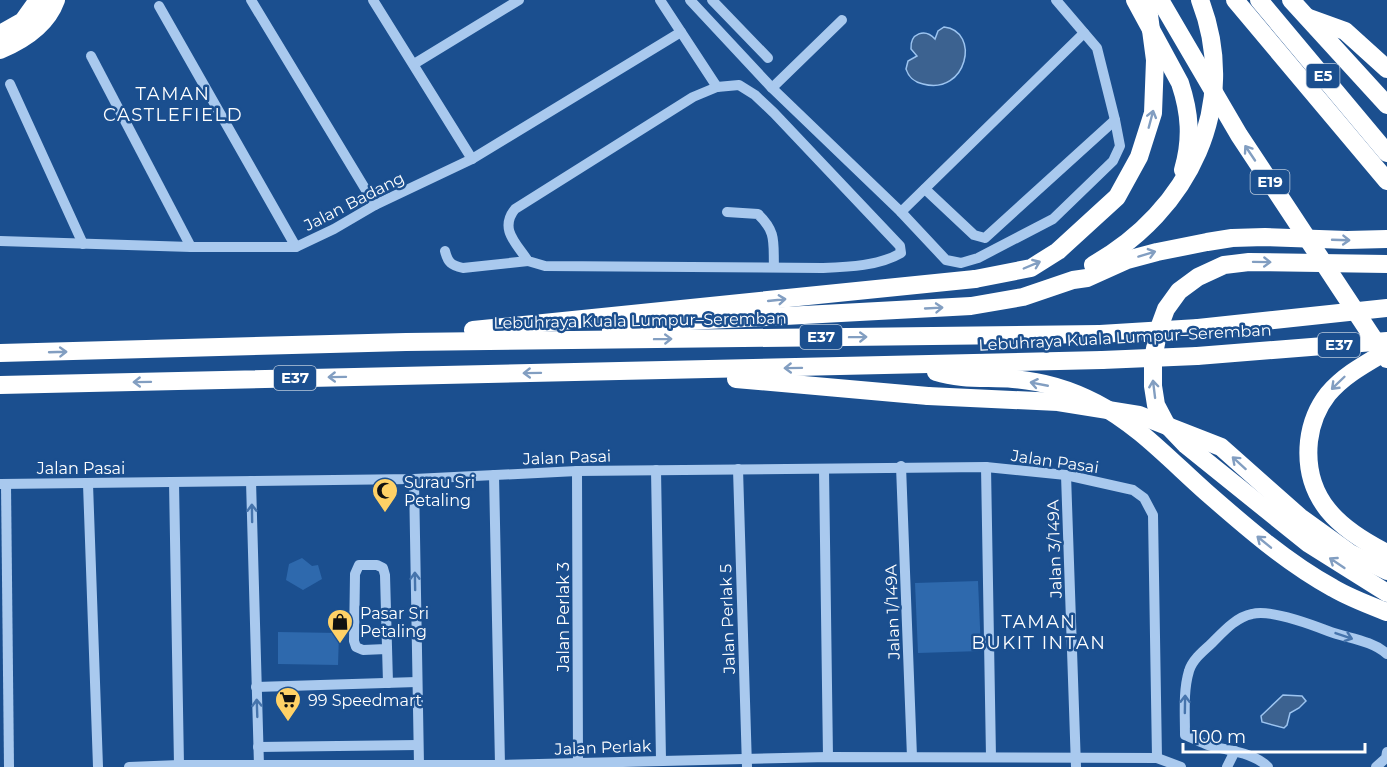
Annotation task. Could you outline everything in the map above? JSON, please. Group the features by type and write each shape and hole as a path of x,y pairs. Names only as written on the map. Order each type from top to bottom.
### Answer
{"highway":[{"path":"0,34 22,21 38,0"},
{"path":"0,50 24,38 34,30 46,19 56,0"},
{"path":"1135,0 1180,83 1188,111 1190,124 1187,157 1178,189"},
{"path":"406,342 436,334 975,279 1031,268 1058,251 1117,197 1139,157 1153,113 1155,60 1147,0"},
{"name":"E19","path":"1160,0 1239,135 1387,359"},
{"path":"1073,280 1127,242 1161,210 1178,189 1200,151 1213,102 1215,73 1212,43 1200,0"},
{"name":"E5","path":"1235,0 1387,181"},
{"name":"E5","path":"1258,0 1387,153"},
{"path":"1291,0 1387,105"},
{"path":"1307,18 1345,31 1387,69"},
{"path":"541,340 671,322 971,306 1023,297 1073,280 1087,278 1127,260 1157,252 1232,238 1387,239"},
{"path":"1387,264 1249,262 1224,265 1198,277 1179,291 1166,309 1159,328 1153,358 1153,386 1156,405 1166,424 1186,445 1309,544 1387,593"},
{"name":"Lebuhraya Kuala Lumpur–Seremban","path":"0,353 406,342 1100,334 1198,328 1387,308"},
{"name":"Lebuhraya Kuala Lumpur–Seremban","path":"0,385 914,366 1197,356 1387,341"},
{"path":"1387,351 1346,376 1326,396 1313,421 1308,464 1316,491 1333,516 1355,535 1387,553"},
{"path":"914,366 965,378 1016,379 1046,385 1074,393 1097,404 1122,419 1150,442 1268,546 1333,589 1387,612"},
{"path":"635,371 928,396 1058,402 1139,415 1221,447 1300,517 1350,554 1387,571"}],"street":[{"path":"251,0 375,205"},
{"path":"373,0 472,159"},
{"path":"660,0 717,87"},
{"path":"690,0 772,88 901,212 946,260 961,264 978,258 1053,219 1113,161 1120,146 1097,48 1056,0"},
{"path":"712,0 768,58"},
{"path":"414,64 516,1"},
{"path":"159,6 296,247"},
{"path":"772,88 842,20"},
{"name":"Jalan Badang","path":"0,241 191,247 296,247 334,229 375,205 472,159 681,32"},
{"path":"901,212 1084,33"},
{"path":"91,56 191,247"},
{"path":"10,84 83,244"},
{"path":"445,251 448,261 453,266 463,268 528,261 545,266 847,267 891,258 902,253 902,249 755,95 739,85 717,87 693,97 515,209 507,225 528,261"},
{"path":"925,189 974,235 985,238 1115,120"},
{"path":"727,212 758,214 772,229 774,267"},
{"name":"Jalan 1/149A","path":"901,466 912,757"},
{"path":"986,466 991,757"},
{"name":"Jalan Pasai","path":"3,484 414,478 577,471 986,466 1066,475 1133,490 1144,498 1153,515 1157,758"},
{"path":"824,469 828,757"},
{"path":"656,470 661,760"},
{"name":"Jalan Perlak 5","path":"738,470 747,763"},
{"name":"Jalan Perlak 3","path":"577,471 578,763"},
{"path":"494,475 500,765"},
{"name":"Jalan 3/149A","path":"1066,475 1077,763"},
{"path":"414,478 419,765"},
{"path":"251,481 259,766"},
{"path":"174,482 179,765"},
{"path":"3,484 9,767"},
{"path":"88,484 98,767"},
{"path":"386,649 363,650 356,647 354,640 354,574 359,565 377,565 383,568 385,575 388,683"},
{"path":"1264,766 1235,751 1208,745 1185,735 1185,695 1191,664 1238,620 1254,613 1303,621 1372,645 1387,654"},
{"path":"256,687 417,682"},
{"path":"258,747 418,745"},
{"path":"1227,767 1235,751"},
{"path":"1376,767 1386,758 1387,752"},
{"name":"Jalan Perlak","path":"129,767 500,765 661,760 747,763 828,757 991,757 1077,763 1157,758"},
{"path":"1157,758 1181,767"}],"shaded area":[{"path":"944,27 956,31 963,39 964,62 959,72 950,81 938,85 917,82 910,77 906,69 908,61 917,56 911,49 913,39 923,33 935,39 938,31"},
{"path":"302,558 312,566 318,565 322,579 303,590 286,580 289,564"},
{"path":"978,581 981,651 918,653 915,583"},
{"path":"278,632 339,633 338,665 278,664"},
{"path":"1283,695 1302,696 1306,701 1290,713 1284,728 1262,722 1261,716"}],"place":[{"name":"Surau Sri Petaling","path":"385,514"},
{"name":"Pasar Sri Petaling","path":"340,645"},
{"name":"99 Speedmart","path":"288,723"}],"district":[{"name":"TAMAN CASTLEFIELD","path":"173,104"},
{"name":"TAMAN BUKIT INTAN","path":"1039,632"}]}
